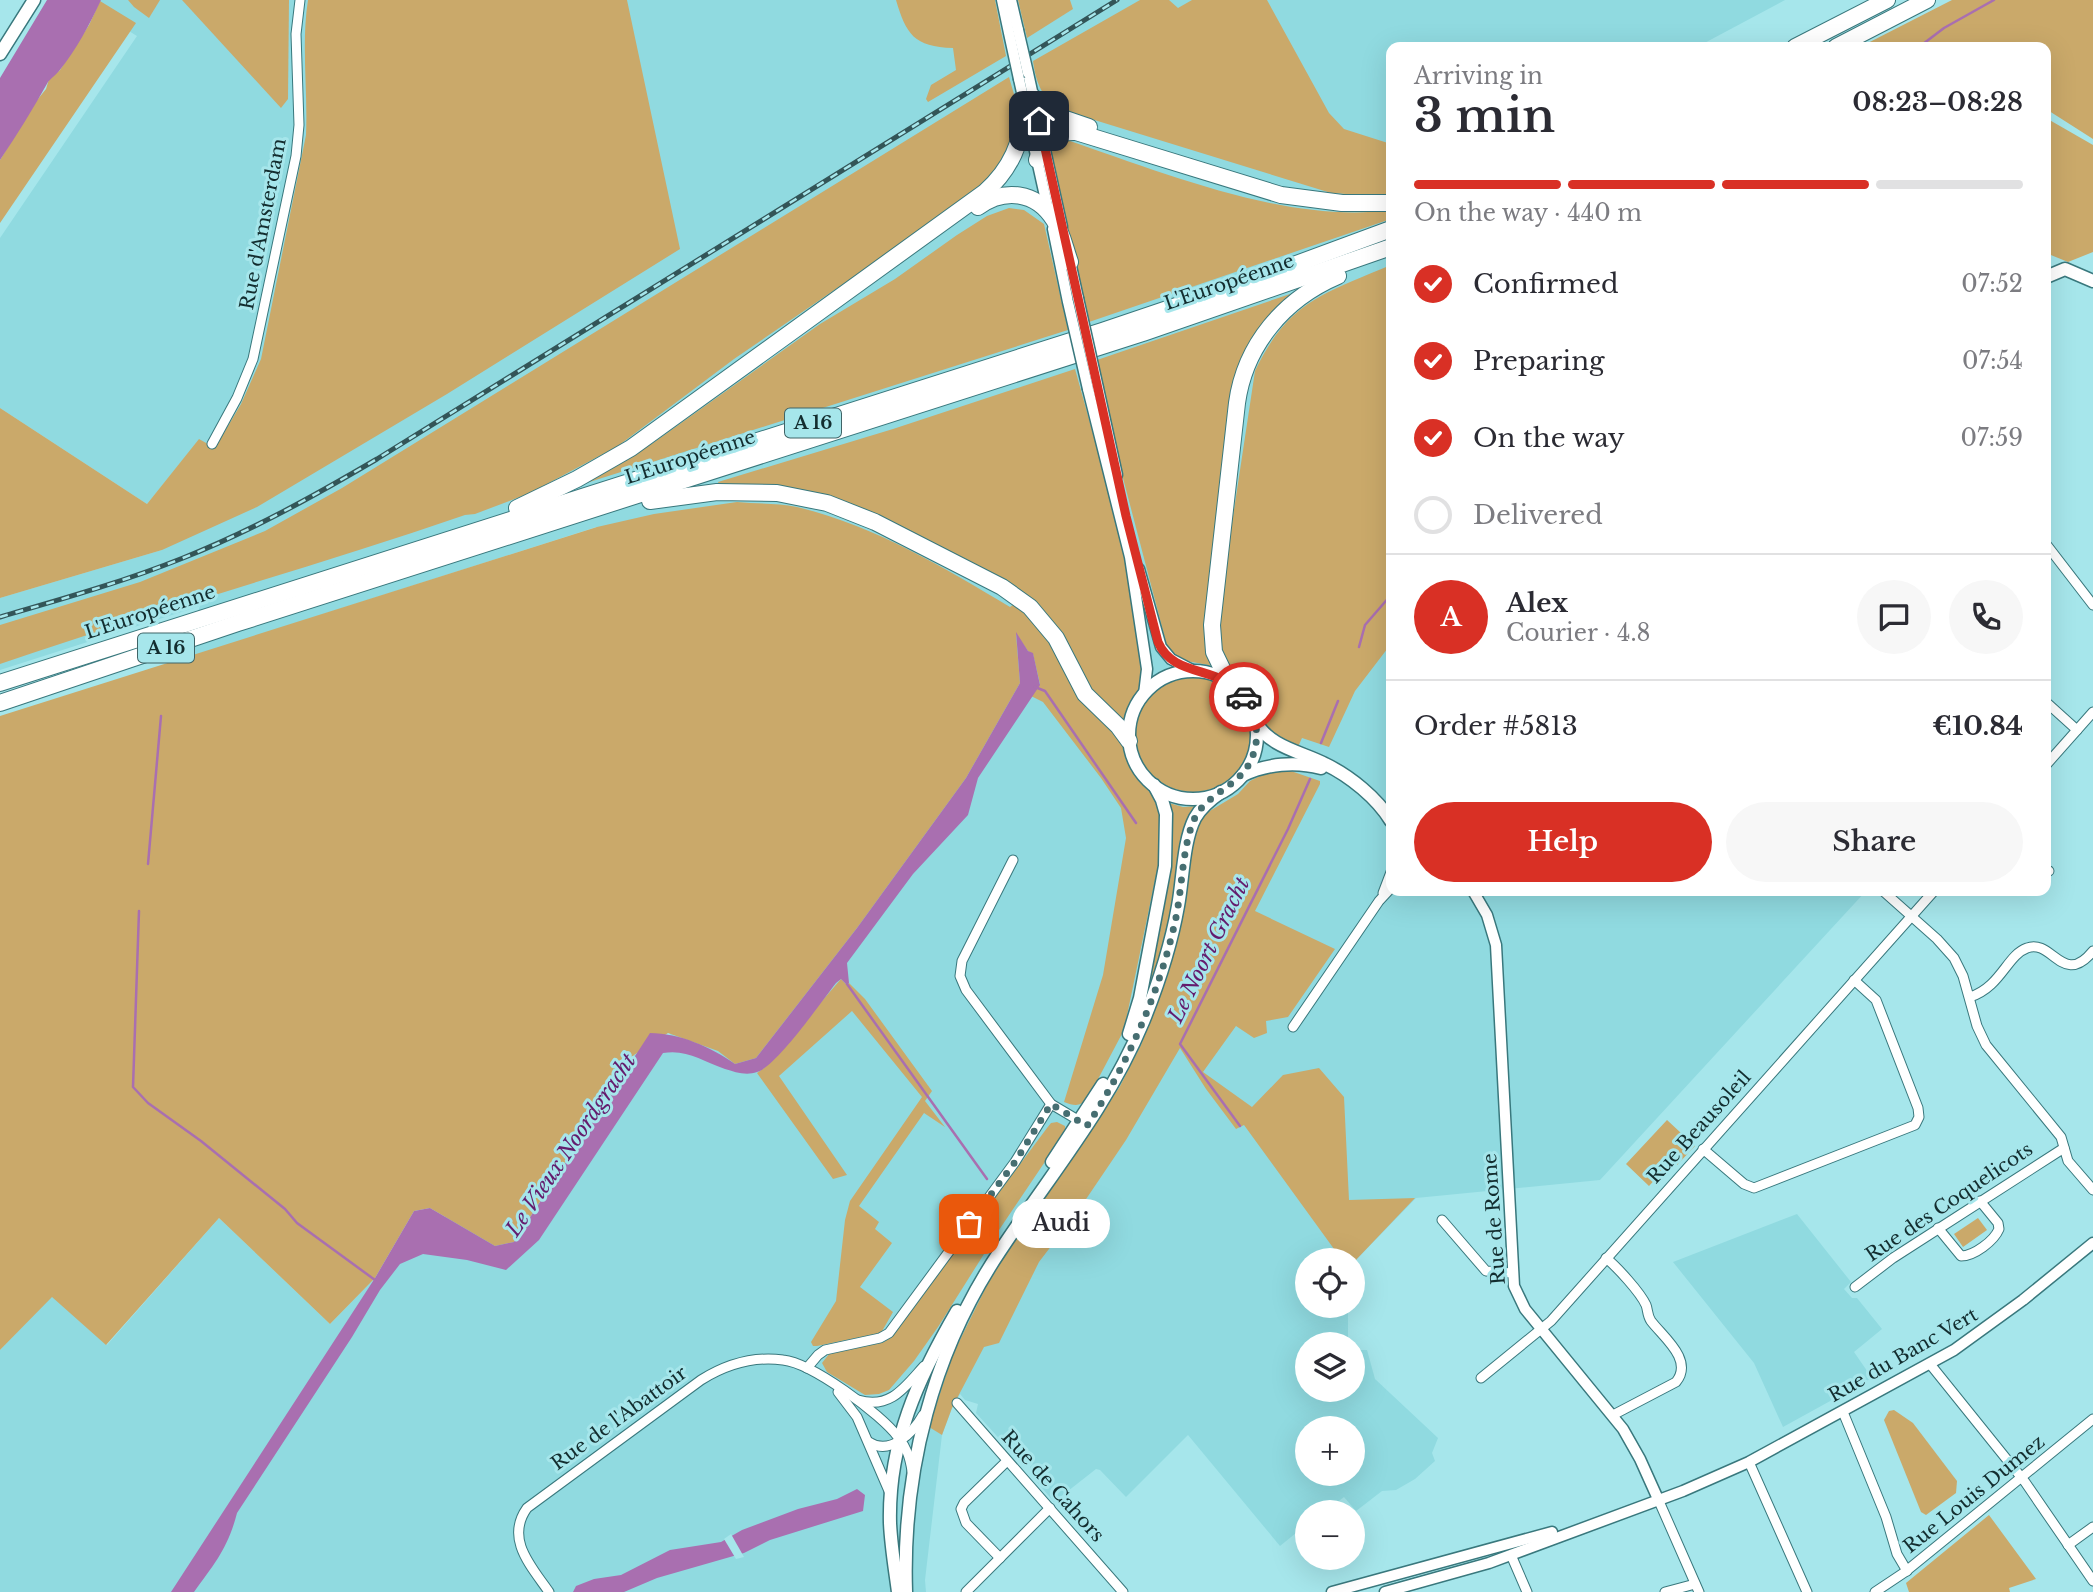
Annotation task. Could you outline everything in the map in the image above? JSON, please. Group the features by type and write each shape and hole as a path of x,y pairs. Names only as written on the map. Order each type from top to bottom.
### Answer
{"highway":[{"path":"1805,42 1887,0"},
{"path":"1846,42 1927,0"},
{"path":"231,608 493,518 554,491 631,447 994,184 1017,149 1029,103 1066,120 1335,203"},
{"path":"1037,160 1044,145 1060,134 1080,133 1272,193 1335,203 1386,204"},
{"path":"795,330 887,272 988,200 1008,194 1024,195 1049,213 1057,225 1070,262"},
{"name":"L'Européenne","path":"0,683 1102,331 1253,280 1386,231"},
{"name":"L'Européenne","path":"0,703 332,593 1143,333 1386,249"},
{"path":"1228,681 1214,652 1212,625 1237,403 1248,364 1267,329 1302,295 1329,279 1386,256"},
{"path":"332,593 487,551 667,497 738,491 804,497 864,517 1020,599 1040,617 1056,638 1085,694 1118,726 1129,741"}],"main road":[{"path":"0,54 34,0"},
{"path":"2051,274 2059,270 2070,270 2093,281"},
{"path":"906,1592 906,1536 912,1477 928,1405 954,1335 981,1281 1084,1124 1133,1025 1162,887 1166,852 1166,814 1162,800 1154,785 1136,764 1129,741 1131,718 1144,694 1168,676 1194,671 1209,673 1228,681 1246,699 1255,721 1268,738 1343,775 1370,796 1386,815"},
{"path":"1243,775 1255,748 1255,721"},
{"path":"898,1592 891,1535 891,1498 912,1396 981,1272 1110,1090 1130,1051 1161,972 1176,919 1194,820 1200,810 1243,775 1266,767 1297,764 1343,775"},
{"path":"1154,785 1172,795 1188,798 1221,792"},
{"path":"1370,796 1386,804"}],"street":[{"name":"Rue d'Amsterdam","path":"212,444 251,366 296,156 299,134 296,34 300,0"},
{"path":"1002,0 1013,31 1029,103 1037,160 1073,300 1130,557 1147,674 1144,694"},
{"path":"1011,0 1013,31"},
{"path":"1029,103 1044,145 1070,262 1073,300"},
{"path":"1093,388 1158,642 1167,655 1194,671"},
{"path":"2051,550 2093,605"},
{"path":"2051,707 2077,730"},
{"path":"2051,759 2093,712"},
{"path":"1013,860 965,956 960,976 966,990 1051,1104 1084,1124"},
{"path":"1379,901 1386,884"},
{"path":"1293,1027 1386,893"},
{"name":"Rue de Rome","path":"1476,896 1489,920 1496,945 1514,1286 1522,1304 1613,1415 1632,1444 1656,1496"},
{"path":"1889,896 1954,958 1963,975 1977,1026 1989,1050 2062,1137 2068,1161 2093,1190"},
{"name":"Rue Beausoleil","path":"1481,1378 1542,1330 1929,896"},
{"path":"1969,997 1991,987 2020,952 2027,948 2041,948 2062,964 2070,965 2080,962 2093,951"},
{"path":"1703,1149 1744,1184 1754,1188 1916,1125 1919,1116 1916,1104 1877,1001 1854,980"},
{"path":"807,1368 825,1350 880,1338 889,1333 1015,1162 1051,1104"},
{"name":"Rue des Coquelicots","path":"1855,1287 1888,1261 2064,1147"},
{"path":"1938,1228 1961,1256 1973,1252 1994,1237 1999,1229 1998,1223 1980,1201"},
{"path":"1442,1220 1486,1271 1512,1273"},
{"name":"Rue du Banc Vert","path":"1332,1592 1536,1537 1749,1462 1930,1364 1994,1322 2093,1243"},
{"path":"1606,1258 1644,1302 1649,1318 1676,1352 1682,1372 1672,1385 1613,1415"},
{"name":"Rue de l'Abattoir","path":"548,1592 524,1557 519,1544 520,1522 531,1504 701,1380 744,1361 787,1360 807,1368 853,1398 890,1427 901,1440 908,1452 912,1477"},
{"path":"853,1398 872,1403 891,1399 929,1362"},
{"path":"1930,1364 2022,1478 2093,1581"},
{"name":"Rue de l'Abattoir","path":"824,1379 851,1406 869,1442 891,1498"},
{"name":"Rue de Cahors","path":"957,1404 1123,1592"},
{"path":"869,1442 881,1447 901,1440 917,1426 928,1405"},
{"path":"1843,1412 1886,1517 1897,1554 1907,1571"},
{"name":"Rue Louis Dumez","path":"1875,1592 1907,1571 2093,1419"},
{"path":"1000,1558 966,1523 961,1511 964,1503 1007,1461"},
{"path":"1749,1462 1807,1592"},
{"path":"1656,1496 1697,1588 1665,1592"},
{"name":"Rue du Banc Vert","path":"1385,1592 1511,1555 1656,1496"},
{"path":"966,1592 1050,1508"},
{"path":"2068,1545 2093,1527"},
{"path":"1511,1555 1527,1592"}],"shaded area":[{"path":"47,0 101,0 77,46 48,82 0,160 0,78"},
{"path":"101,0 1785,0 1706,42 1386,42 1386,896 1861,896 1600,1180 1416,1198 1365,1251 1365,1248 1295,1248 1295,1318 1348,1318 1348,1332 1295,1332 1295,1402 1365,1402 1367,1350 1375,1379 1438,1438 1432,1453 1435,1461 1415,1479 1396,1490 1382,1491 1365,1504 1365,1500 1347,1500 1344,1497 1340,1500 1295,1500 1295,1534 1280,1546 1188,1435 1126,1497 1096,1469 1054,1502 1031,1475 1030,1467 1033,1464 1024,1453 1015,1456 976,1413 978,1404 965,1400 960,1394 942,1435 925,1580 926,1592 0,1592 0,1350 52,1296 107,1345 219,1218 330,1324 375,1278 634,1055 857,928 596,527 180,660 200,606 0,670 0,598 162,550 199,440 147,504 0,408 0,238 137,36 96,11"},
{"path":"128,0 160,0 149,18"},
{"path":"182,0 289,0 288,99 281,108"},
{"path":"308,0 627,0 680,249 447,394 257,507 162,550 0,598 0,408 147,504 199,439 215,448 241,404 261,359 306,135 305,34"},
{"path":"896,0 995,0 1006,56 928,102 926,99 931,85 956,70 953,48 929,45 914,36 904,22"},
{"path":"1018,0 1070,0 1073,9 1027,38"},
{"path":"1140,0 1169,0 1178,8 1192,0 1267,0 1329,113 1344,129 1386,142 1386,197 1331,193 1062,110 1049,101 1041,90 1033,61"},
{"path":"1952,0 2093,0 2093,139 2051,112 2051,42 1870,42"},
{"path":"100,1 136,23 0,223 0,160 46,89 49,79 60,70 89,25"},
{"path":"1009,77 1018,108 1018,128 1007,154 990,178 894,249 734,359 618,446 530,493 475,514 0,664 0,625 140,582 265,531 342,488"},
{"path":"2051,121 2093,145 2093,252 2068,262 2051,255"},
{"path":"1067,140 1185,180 1269,203 1310,210 1386,210 1386,221 1089,322 1051,153 1052,146"},
{"path":"1009,208 1024,210 1044,224 1068,330 580,485 653,443 820,324 895,279 957,235 987,216"},
{"path":"1386,267 1386,651 1355,691 1329,747 1302,738 1298,747 1269,733 1250,693 1232,676 1225,663 1219,640 1219,609 1255,371 1268,347 1295,314 1328,292"},
{"path":"1293,293 1239,371 1228,406 1208,620 1214,666 1181,660 1167,646 1123,478 1097,360"},
{"path":"1075,369 1126,552 1143,675 1125,724 1092,694 1051,621 840,500 781,487 720,487 718,482 893,429"},
{"path":"737,502 797,507 853,525 907,549 1010,607 1014,604 1031,617 1047,637 1122,740 1129,766 1157,801 1160,809 1160,856 1124,1030 1088,1098 1077,1105 1064,1102 1103,975 1126,838 1121,808 1101,778 1043,702 1031,696 1040,684 1033,654 1016,634 1020,683 966,778 857,928 756,1058 735,1064 718,1051 668,1033 634,1055 514,1242 495,1246 430,1208 414,1211 375,1278 330,1324 219,1218 106,1345 52,1297 0,1350 0,716 597,527 654,514"},
{"path":"1016,632 1028,651 1033,653 1040,685 978,778 968,815 913,874 847,963 849,983 847,985 841,979 836,983 787,1046 757,1072 737,1072 687,1054 663,1053 539,1240 506,1270 467,1260 423,1254 400,1264 380,1290 237,1513 220,1555 194,1592 171,1592 375,1278 414,1211 430,1208 495,1246 514,1242 650,1033 672,1035 694,1042 735,1064 756,1058 857,928 966,778 1020,683"},
{"path":"1193,676 1215,680 1234,693 1247,712 1251,734 1247,756 1234,775 1215,788 1193,792 1171,788 1152,775 1139,756 1135,734 1139,712 1152,693 1171,680"},
{"path":"1285,769 1320,781 1320,784 1255,911 1335,949 1288,1017 1266,1021 1267,1033 1254,1038 1236,1026 1203,1072 1252,1107 1283,1075 1319,1068 1344,1097 1349,1200 1415,1198 1365,1250 1365,1248 1333,1248 1244,1125 1236,1129 1180,1048 1126,1140 1078,1211 1039,1262 999,1343 984,1347 952,1408 942,1435 929,1427 953,1354 987,1285 1013,1242 1119,1088 1141,1045 1162,989 1179,930 1192,833 1203,815 1238,794 1250,781 1268,772"},
{"path":"1169,803 1183,807 1199,806 1146,1003 1142,1001 1159,927 1170,853"},
{"path":"841,979 865,999 932,1091 925,1101 945,1127 924,1113 859,1206 879,1222 875,1229 892,1243 860,1287 893,1312 881,1333 813,1346 811,1342 836,1301 845,1220 850,1201 922,1097 852,1011 779,1076 847,1175 833,1179 757,1073"},
{"path":"1667,1120 1695,1146 1677,1165 1672,1161 1649,1186 1626,1164"},
{"path":"1057,1122 1065,1126 1065,1132 938,1327 889,1390 865,1395 827,1372 822,1363 829,1354 884,1342 891,1337 1047,1128 1051,1123"},
{"path":"1797,1214 1851,1282 1844,1289 1852,1298 1857,1298 1882,1329 1854,1352 1872,1378 1783,1427 1754,1363 1673,1262"},
{"path":"1978,1218 1987,1230 1963,1247 1954,1234"},
{"path":"1894,1410 1913,1423 1957,1481 1956,1493 1926,1515 1921,1512 1884,1420 1889,1411"},
{"path":"857,1489 865,1495 863,1511 770,1540 744,1553 657,1578 624,1592 573,1592 576,1586 594,1579 621,1575 670,1550 721,1542 742,1530 798,1509 837,1499"},
{"path":"1989,1515 2036,1579 2009,1588 2010,1592 1909,1592 1906,1583"}],"pier":[{"path":"731,1534 744,1557 736,1559 724,1539"}],"waterway":[{"name":"Le Noort Gracht","path":"1926,42 1944,28 1994,0"},
{"name":"Le Noort Gracht","path":"1359,647 1365,625 1386,601"},
{"path":"1035,687 1045,691 1136,823"},
{"name":"Le Noort Gracht","path":"1321,743 1338,701"},
{"path":"148,864 161,716"},
{"name":"Le Noort Gracht","path":"1240,1126 1180,1044 1288,829 1310,779"},
{"path":"139,911 133,1087 148,1103 201,1141 285,1209 297,1223 375,1280"},
{"path":"847,984 987,1179"}],"railway":[{"path":"0,617 160,567 258,525 306,499 377,459 1117,0"}],"way so far":[{"path":"969,1224 1015,1162 1051,1104 1087,1126 1122,1067 1145,1017 1167,952 1179,903 1191,826 1205,805 1243,775 1253,756 1257,739 1256,724 1251,707 1244,697"}],"place":[{"name":"Audi","path":"969,1224"}],"route":[{"path":"1039,121 1126,516 1158,642 1163,651 1176,662 1194,671 1222,678 1235,686 1244,697"}],"water label":[{"name":"Le Vieux Noordgracht","path":"571,1145"}]}
